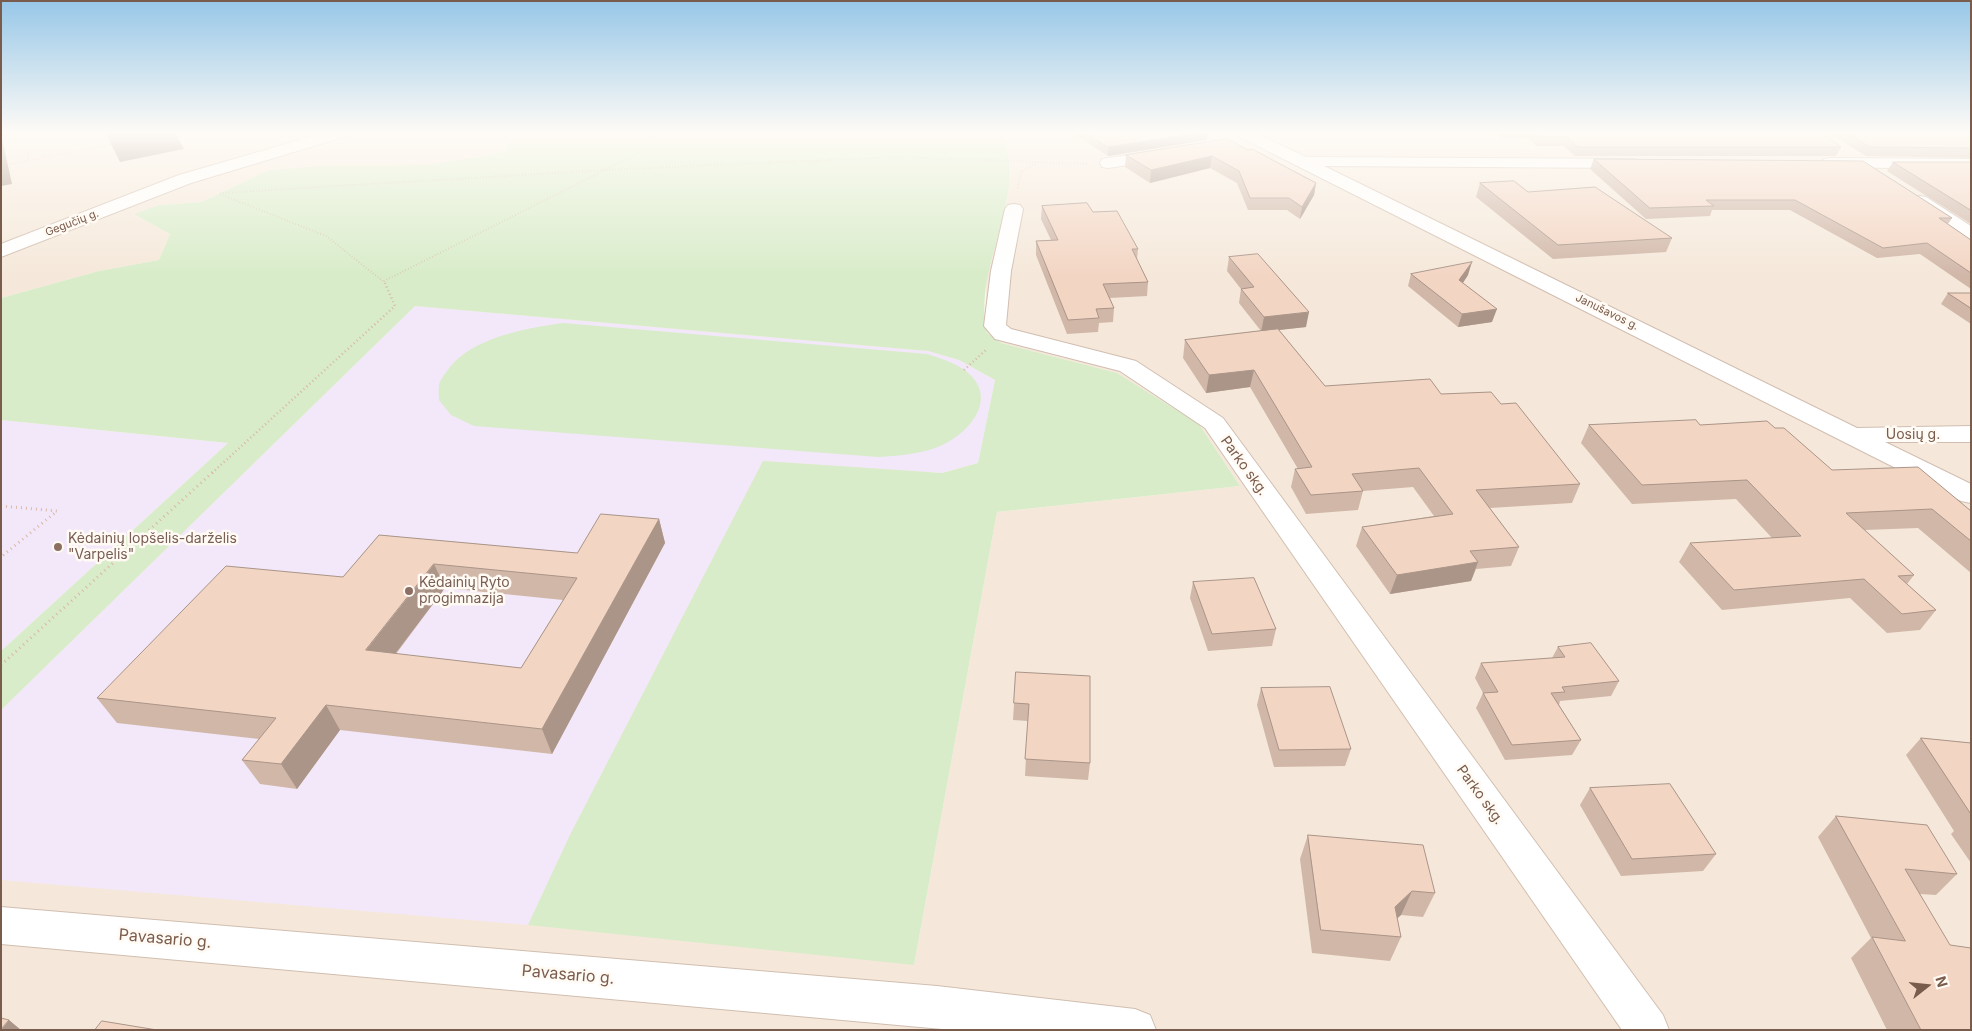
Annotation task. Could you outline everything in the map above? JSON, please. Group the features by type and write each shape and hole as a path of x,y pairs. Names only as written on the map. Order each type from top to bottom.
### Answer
{"street":[{"name":"Gegučių g.","path":"1,250 184,180"},
{"name":"Janušavos g.","path":"1342,180 1855,435 1971,495"},
{"path":"1904,191 1971,235"},
{"name":"Parko skg.","path":"1014,208 1002,271 995,326 1003,334 1128,366 1214,423 1648,1030"},
{"name":"Uosių g.","path":"1855,435 1971,434"},
{"name":"Pavasario g.","path":"1,925 935,1018 1134,1030"}],"path":[{"path":"1,665 395,306 384,282 326,236 217,193 434,180"},
{"path":"384,282 585,180"},
{"path":"1014,208 1019,180"},
{"path":"1,506 57,511 1,558"}],"shaded area":[{"path":"1,180 248,180 201,202 159,205 135,214 170,234 159,260 99,271 1,298"},
{"path":"1010,180 1971,180 1971,1030 1,1030 1,710 415,306 928,351 914,965 997,512 1240,486 1199,424 1117,373 1001,343 987,333 985,324 987,270 1005,213"},
{"name":"Kėdainių Ryto progimnazija","path":"415,306 928,351 959,360 995,380 978,463 942,473 763,461 570,835 528,925 1,880 1,710"},
{"name":"Kėdainių lopšelis-darželis \"Varpelis\"","path":"1,420 228,443 1,651"}],"green space":[{"path":"248,180 1009,180 1004,213 988,273 985,293 984,313 987,333 1001,343 1117,373 1199,424 1240,486 997,512 914,965 528,925 570,835 763,461 942,473 978,463 995,380 959,360 928,351 415,306 1,710 1,651 228,443 1,420 1,298 99,271 159,260 170,234 134,214 159,205 201,202"},
{"path":"563,323 927,354 946,360 963,369 974,380 980,391 981,402 970,424 950,441 923,451 878,457 474,426 451,415 439,400 439,387 442,378 457,360 469,350 499,336"}],"building":[{"path":"1243,180 1311,180 1316,183 1302,207 1289,198 1250,198"},
{"path":"1618,180 1893,180 1952,218 1939,218 1971,240 1971,273 1927,243 1883,248 1795,200 1706,200 1714,206 1650,208"},
{"path":"1922,180 1971,180 1971,210"},
{"path":"1514,181 1528,192 1595,187 1672,238 1558,245 1480,183"},
{"path":"1087,203 1093,212 1117,211 1138,249 1132,249 1148,282 1103,284 1114,308 1096,309 1099,318 1068,320 1036,241 1058,240 1042,206"},
{"path":"1258,254 1309,312 1264,317 1241,289 1254,287 1229,257"},
{"path":"1472,262 1459,280 1497,309 1462,314 1411,274"},
{"path":"1948,293 1971,293 1971,308"},
{"path":"1278,329 1325,386 1430,379 1441,394 1491,392 1501,404 1516,403 1580,484 1476,490 1519,547 1470,551 1478,562 1397,575 1362,527 1453,514 1419,468 1352,474 1363,491 1311,495 1295,469 1312,467 1254,370 1209,375 1185,340"},
{"path":"1696,420 1700,425 1767,421 1775,428 1784,428 1832,470 1918,467 1971,511 1971,541 1932,509 1846,513 1914,575 1898,576 1936,610 1902,614 1864,579 1734,590 1690,543 1801,536 1747,480 1642,485 1589,425"},
{"path":"601,514 659,519 542,729 326,705 281,764 242,760 276,718 97,698 226,566 343,577 379,535 577,553","holes":["434,564 577,578 521,668 366,650"]},
{"path":"1254,578 1276,629 1212,634 1193,582"},
{"path":"1591,643 1619,681 1562,687 1565,692 1551,693 1581,740 1512,745 1483,693 1498,692 1481,663 1565,657 1558,647"},
{"path":"1016,672 1090,676 1090,763 1025,759 1029,704 1014,703"},
{"path":"1330,687 1351,749 1279,750 1261,688"},
{"path":"1921,738 1971,743 1971,814"},
{"path":"1670,784 1716,854 1632,859 1590,788"},
{"path":"1836,816 1927,825 1957,874 1905,869 1950,945 1971,948 1971,1030 1921,1030 1872,937 1905,941"},
{"path":"1308,835 1423,845 1435,893 1412,891 1395,907 1401,937 1321,930"},
{"path":"1,1018 9,1020 1,1029"},
{"path":"102,1021 157,1030 95,1030"}],"place":[{"name":"Kėdainių lopšelis-darželis \"Varpelis\"","path":"58,547"},
{"name":"Kėdainių Ryto progimnazija","path":"409,591"}]}
